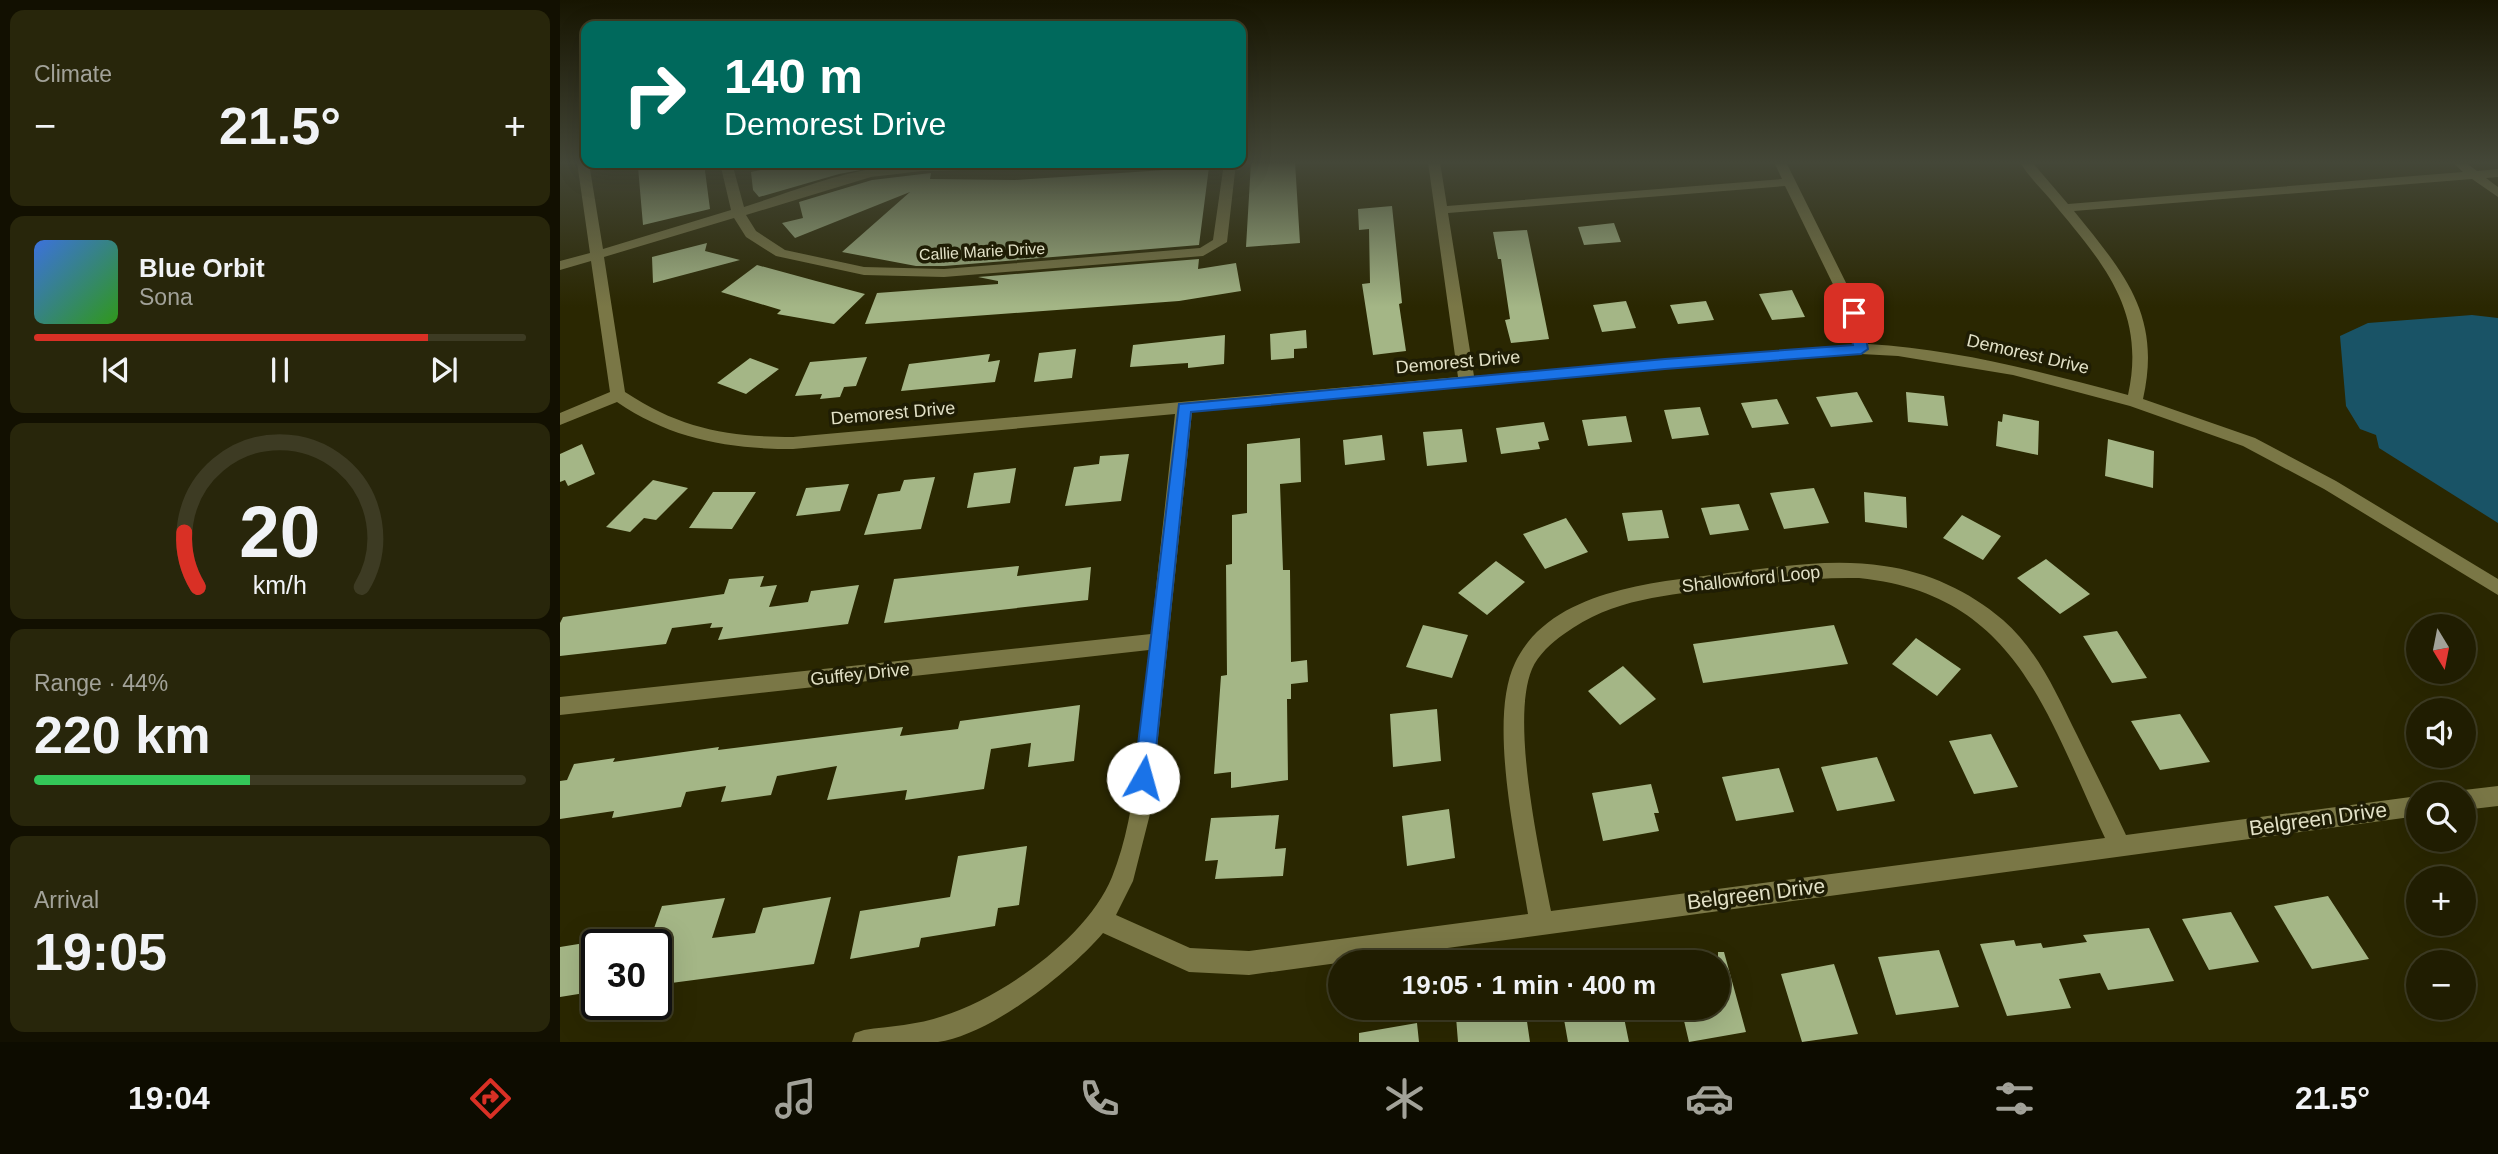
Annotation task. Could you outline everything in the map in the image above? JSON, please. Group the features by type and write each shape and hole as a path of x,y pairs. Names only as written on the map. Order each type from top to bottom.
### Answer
{"street":[{"path":"560,419 618,395 590,211"},
{"name":"Callie Marie Drive","path":"738,211 751,234 781,253 864,271 944,273 1191,253 1212,248 1220,242 1224,211"},
{"path":"560,266 752,211"},
{"path":"1441,211 1467,383"},
{"path":"1804,211 1854,313 1861,349"},
{"path":"2066,211 2125,291 2137,318 2141,356 2134,402"},
{"name":"Demorest Drive","path":"618,395 646,416 668,426 723,440 754,444 1861,349 1956,359 2013,370 2134,402 2249,442 2330,485 2498,588"},
{"path":"864,1042 943,1029 1014,996 1056,963 1100,920 1121,883 1136,832 1160,641 1184,408"},
{"name":"Shallowford Loop","path":"1541,922 1514,731 1513,695 1523,665 1546,638 1588,610 1622,596 1674,587 1825,571 1876,571 1943,590 1973,607 2022,652 2037,673 2120,846"},
{"name":"Guffey Drive","path":"560,706 1160,641"},
{"path":"2476,799 2498,796"},
{"name":"Belgreen Drive","path":"1100,920 1189,960 1249,963 2406,808"}],"water":[{"path":"2472,315 2498,318 2498,523 2379,448 2376,435 2360,429 2346,406 2340,336 2368,323"}],"building":[{"path":"642,211 703,211 643,225"},
{"path":"801,211 863,211 795,238 782,223 803,218"},
{"path":"889,211 1203,211 1199,245 944,266 916,266 842,252"},
{"path":"1248,211 1298,211 1300,243 1246,247"},
{"path":"1358,211 1392,211 1402,303 1399,304 1406,351 1373,355 1362,284 1370,283 1369,229 1359,230"},
{"path":"1614,223 1621,242 1584,245 1578,227"},
{"path":"1527,230 1549,339 1511,343 1505,320 1510,319 1501,259 1498,259 1493,232"},
{"path":"707,243 705,251 740,260 653,283 652,257"},
{"path":"1199,259 1198,269 1236,263 1241,291 1179,301 865,324 877,293 998,284 998,281 978,277"},
{"path":"757,265 865,294 834,324 777,314 781,310 721,292"},
{"path":"1792,290 1805,317 1772,320 1759,294"},
{"path":"1626,301 1636,328 1602,332 1593,305"},
{"path":"1706,301 1714,320 1678,324 1670,305"},
{"path":"1306,330 1307,348 1294,349 1294,358 1271,360 1270,334"},
{"path":"1225,335 1224,364 1188,368 1188,363 1130,367 1133,345"},
{"path":"1076,349 1072,378 1034,382 1039,353"},
{"path":"990,354 988,362 1000,360 995,382 901,391 909,364"},
{"path":"867,357 856,386 844,387 840,397 820,399 822,394 795,396 810,362"},
{"path":"750,358 779,369 746,394 717,383"},
{"path":"1857,392 1873,422 1831,427 1816,397"},
{"path":"1906,392 1944,396 1948,426 1908,422"},
{"path":"1777,399 1789,424 1752,428 1741,403"},
{"path":"1700,407 1709,435 1672,439 1664,410"},
{"path":"2003,414 2039,421 2038,455 1996,446 1998,421 2002,422"},
{"path":"1626,416 1632,442 1588,446 1582,420"},
{"path":"1544,422 1549,440 1538,442 1540,449 1501,454 1496,428"},
{"path":"1462,429 1467,462 1427,466 1423,432"},
{"path":"1382,435 1385,460 1345,465 1343,440"},
{"path":"1300,438 1301,482 1280,484 1283,570 1290,570 1291,662 1307,660 1308,682 1291,684 1291,699 1287,699 1288,780 1231,788 1231,772 1214,774 1221,676 1227,675 1226,565 1232,564 1232,515 1247,513 1247,444"},
{"path":"2108,439 2154,451 2153,488 2105,476"},
{"path":"582,444 595,474 568,486 565,480 560,482 560,454"},
{"path":"1129,454 1121,501 1065,506 1074,467 1099,464 1100,456"},
{"path":"1016,468 1010,503 967,508 974,473"},
{"path":"935,477 921,529 864,535 878,494 900,491 904,480"},
{"path":"653,480 688,488 656,520 644,518 630,532 606,527"},
{"path":"849,484 840,511 796,516 806,488"},
{"path":"1814,488 1829,523 1784,529 1770,493"},
{"path":"713,492 756,492 732,529 689,528"},
{"path":"1864,492 1906,497 1907,528 1865,522"},
{"path":"1739,504 1749,530 1710,535 1701,508"},
{"path":"1662,510 1669,538 1628,541 1622,513"},
{"path":"1962,515 2001,536 1983,560 1943,538"},
{"path":"1566,518 1588,552 1545,569 1523,534"},
{"path":"2046,559 2090,594 2060,614 2017,578"},
{"path":"1496,561 1525,582 1487,615 1458,593"},
{"path":"1019,566 1017,576 1091,567 1088,600 884,623 894,579"},
{"path":"764,576 760,587 777,585 769,607 808,602 811,591 859,585 848,624 718,640 723,627 710,628 712,623 672,628 666,644 560,656 560,623 563,617 724,594 729,579"},
{"path":"1423,625 1468,635 1452,678 1406,667"},
{"path":"1834,625 1848,664 1703,683 1693,644"},
{"path":"2117,631 2147,678 2112,683 2083,636"},
{"path":"1916,638 1961,669 1937,696 1892,664"},
{"path":"1623,666 1656,699 1620,725 1588,691"},
{"path":"1080,705 1074,761 1028,767 1031,743 991,749 984,789 905,800 907,790 827,800 837,766 777,776 771,795 721,802 726,786 686,792 681,807 612,818 614,811 560,819 560,781 567,780 574,764 615,758 613,762 719,747 718,750 903,727 900,736 958,729 960,721"},
{"path":"1437,709 1441,761 1393,767 1390,714"},
{"path":"2180,714 2210,762 2160,770 2131,721"},
{"path":"1991,734 2018,787 1974,794 1949,741"},
{"path":"1877,757 1895,801 1837,811 1821,767"},
{"path":"1779,768 1794,812 1736,821 1722,777"},
{"path":"1651,784 1659,813 1654,813 1659,831 1603,841 1592,793"},
{"path":"1449,809 1455,858 1407,866 1402,816"},
{"path":"1279,815 1275,849 1286,848 1283,876 1215,879 1218,860 1205,861 1211,818"},
{"path":"1027,846 1019,905 998,908 995,926 921,938 919,947 850,959 860,911 950,897 958,856"},
{"path":"2328,896 2369,959 2312,969 2274,906"},
{"path":"831,897 814,964 672,983 672,929 654,929 662,906 725,898 712,938 755,933 763,908"},
{"path":"2231,912 2259,962 2209,970 2182,919"},
{"path":"2149,928 2174,981 2108,990 2100,973 2059,979 2071,1008 2007,1016 1980,944 2014,940 2016,946 2041,943 2043,948 2087,942 2083,935"},
{"path":"581,944 581,994 560,997 560,947"},
{"path":"1939,950 1959,1007 1896,1015 1878,957"},
{"path":"1834,964 1858,1034 1802,1042 1781,974"},
{"path":"1730,974 1746,1032 1689,1042 1684,1020 1730,1020"},
{"path":"1456,1020 1527,1020 1530,1042 1458,1042"},
{"path":"1564,1020 1624,1020 1629,1042 1568,1042"},
{"path":"1417,1023 1419,1042 1359,1042 1359,1033"}],"route":[{"path":"1143,778 1184,408 1861,349 1854,313"}]}
